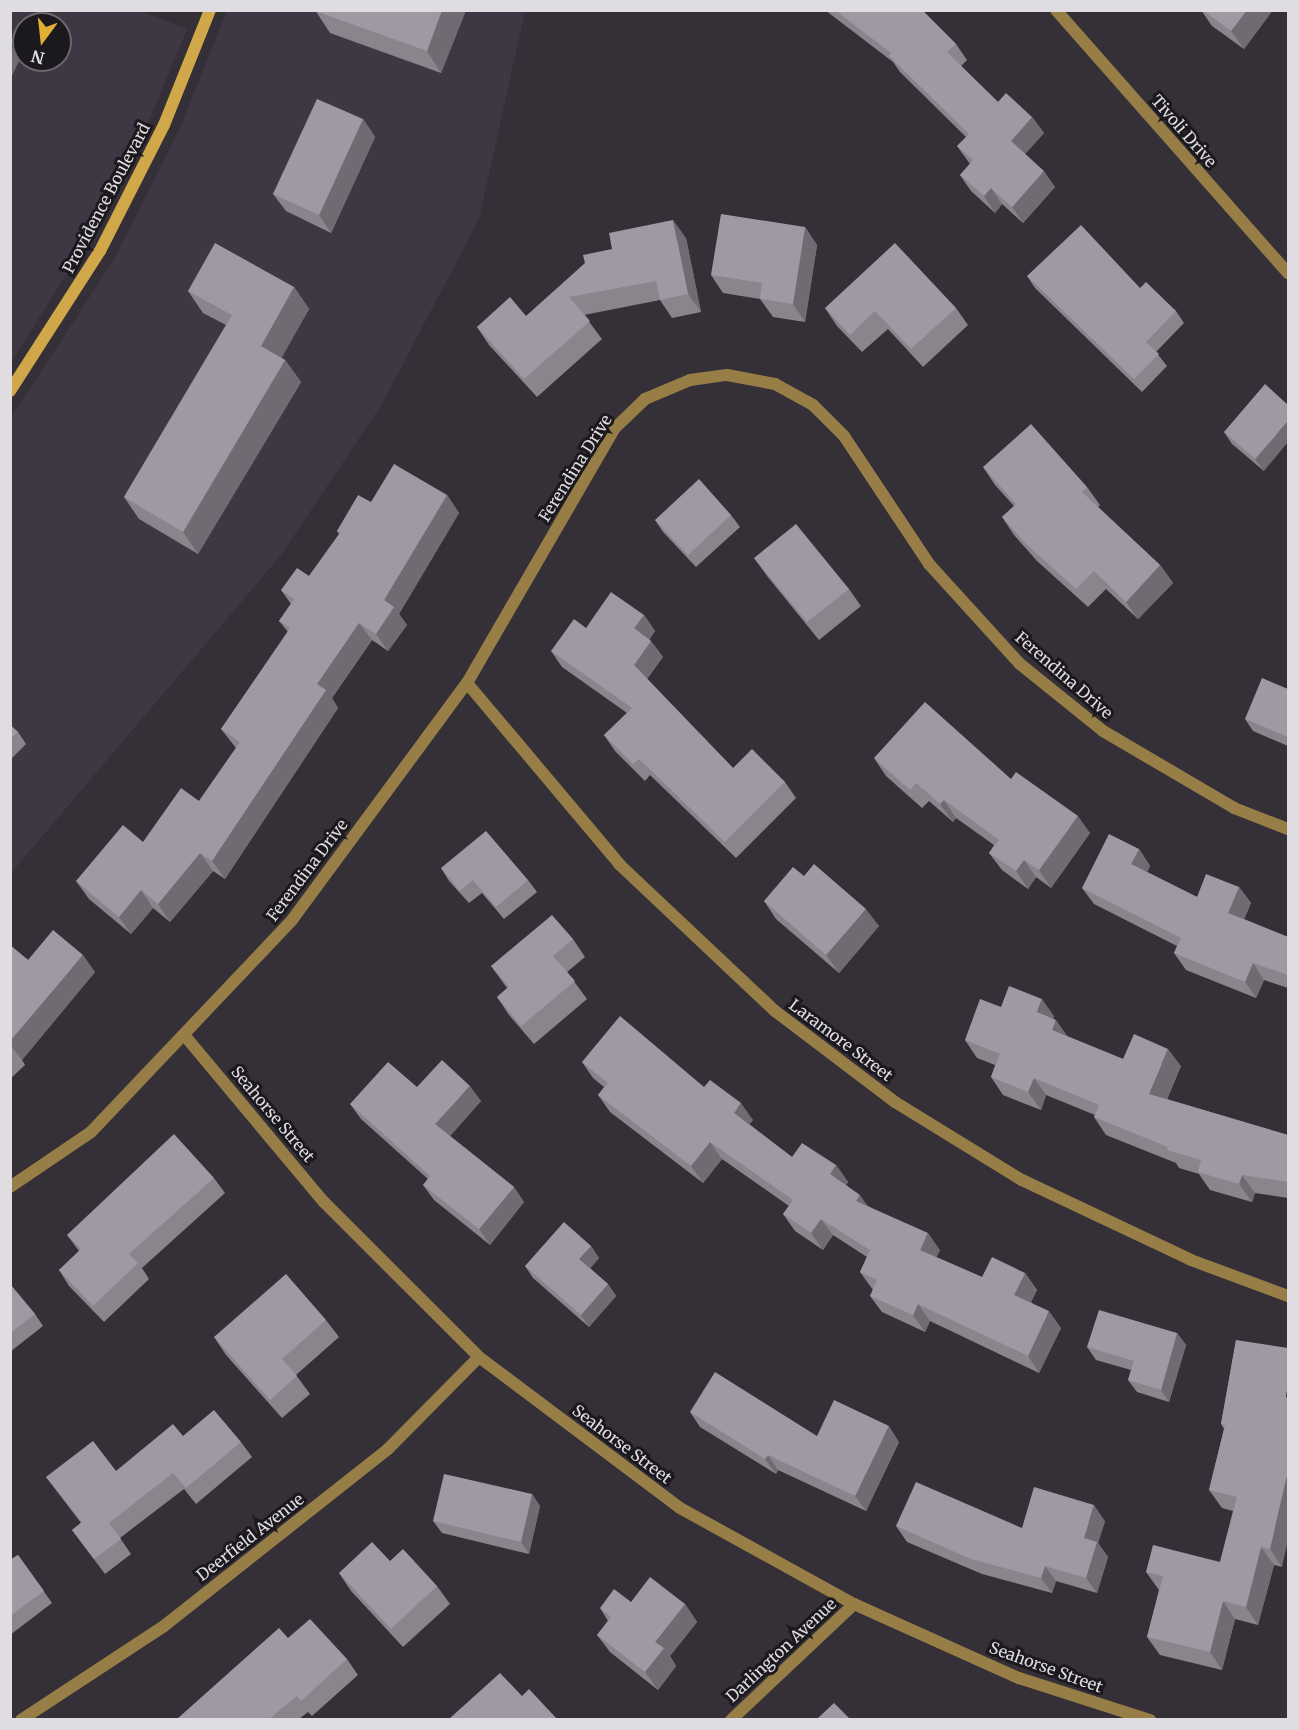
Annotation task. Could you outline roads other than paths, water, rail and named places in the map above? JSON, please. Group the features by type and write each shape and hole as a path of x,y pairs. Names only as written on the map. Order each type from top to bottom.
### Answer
{"main road":[{"name":"Providence Boulevard","path":"10,391 100,251 164,125 210,10"}],"street":[{"name":"Tivoli Drive","path":"1056,10 1288,273"},
{"name":"Ferendina Drive","path":"10,1187 91,1132 185,1036 292,920 467,683 615,428 645,399 690,380 736,377 775,384 813,405 844,435 928,564 1029,672 1103,731 1234,808 1288,829"},
{"name":"Laramore Street","path":"467,683 620,865 775,1011 895,1102 1022,1180 1191,1260 1288,1296"},
{"name":"Seahorse Street","path":"185,1036 324,1202 479,1357 680,1508 854,1604 1019,1678 1150,1719"},
{"name":"Deerfield Avenue","path":"21,1719 164,1626 220,1582 388,1449 479,1357"},
{"name":"Darlington Avenue","path":"731,1719 854,1604"}]}
